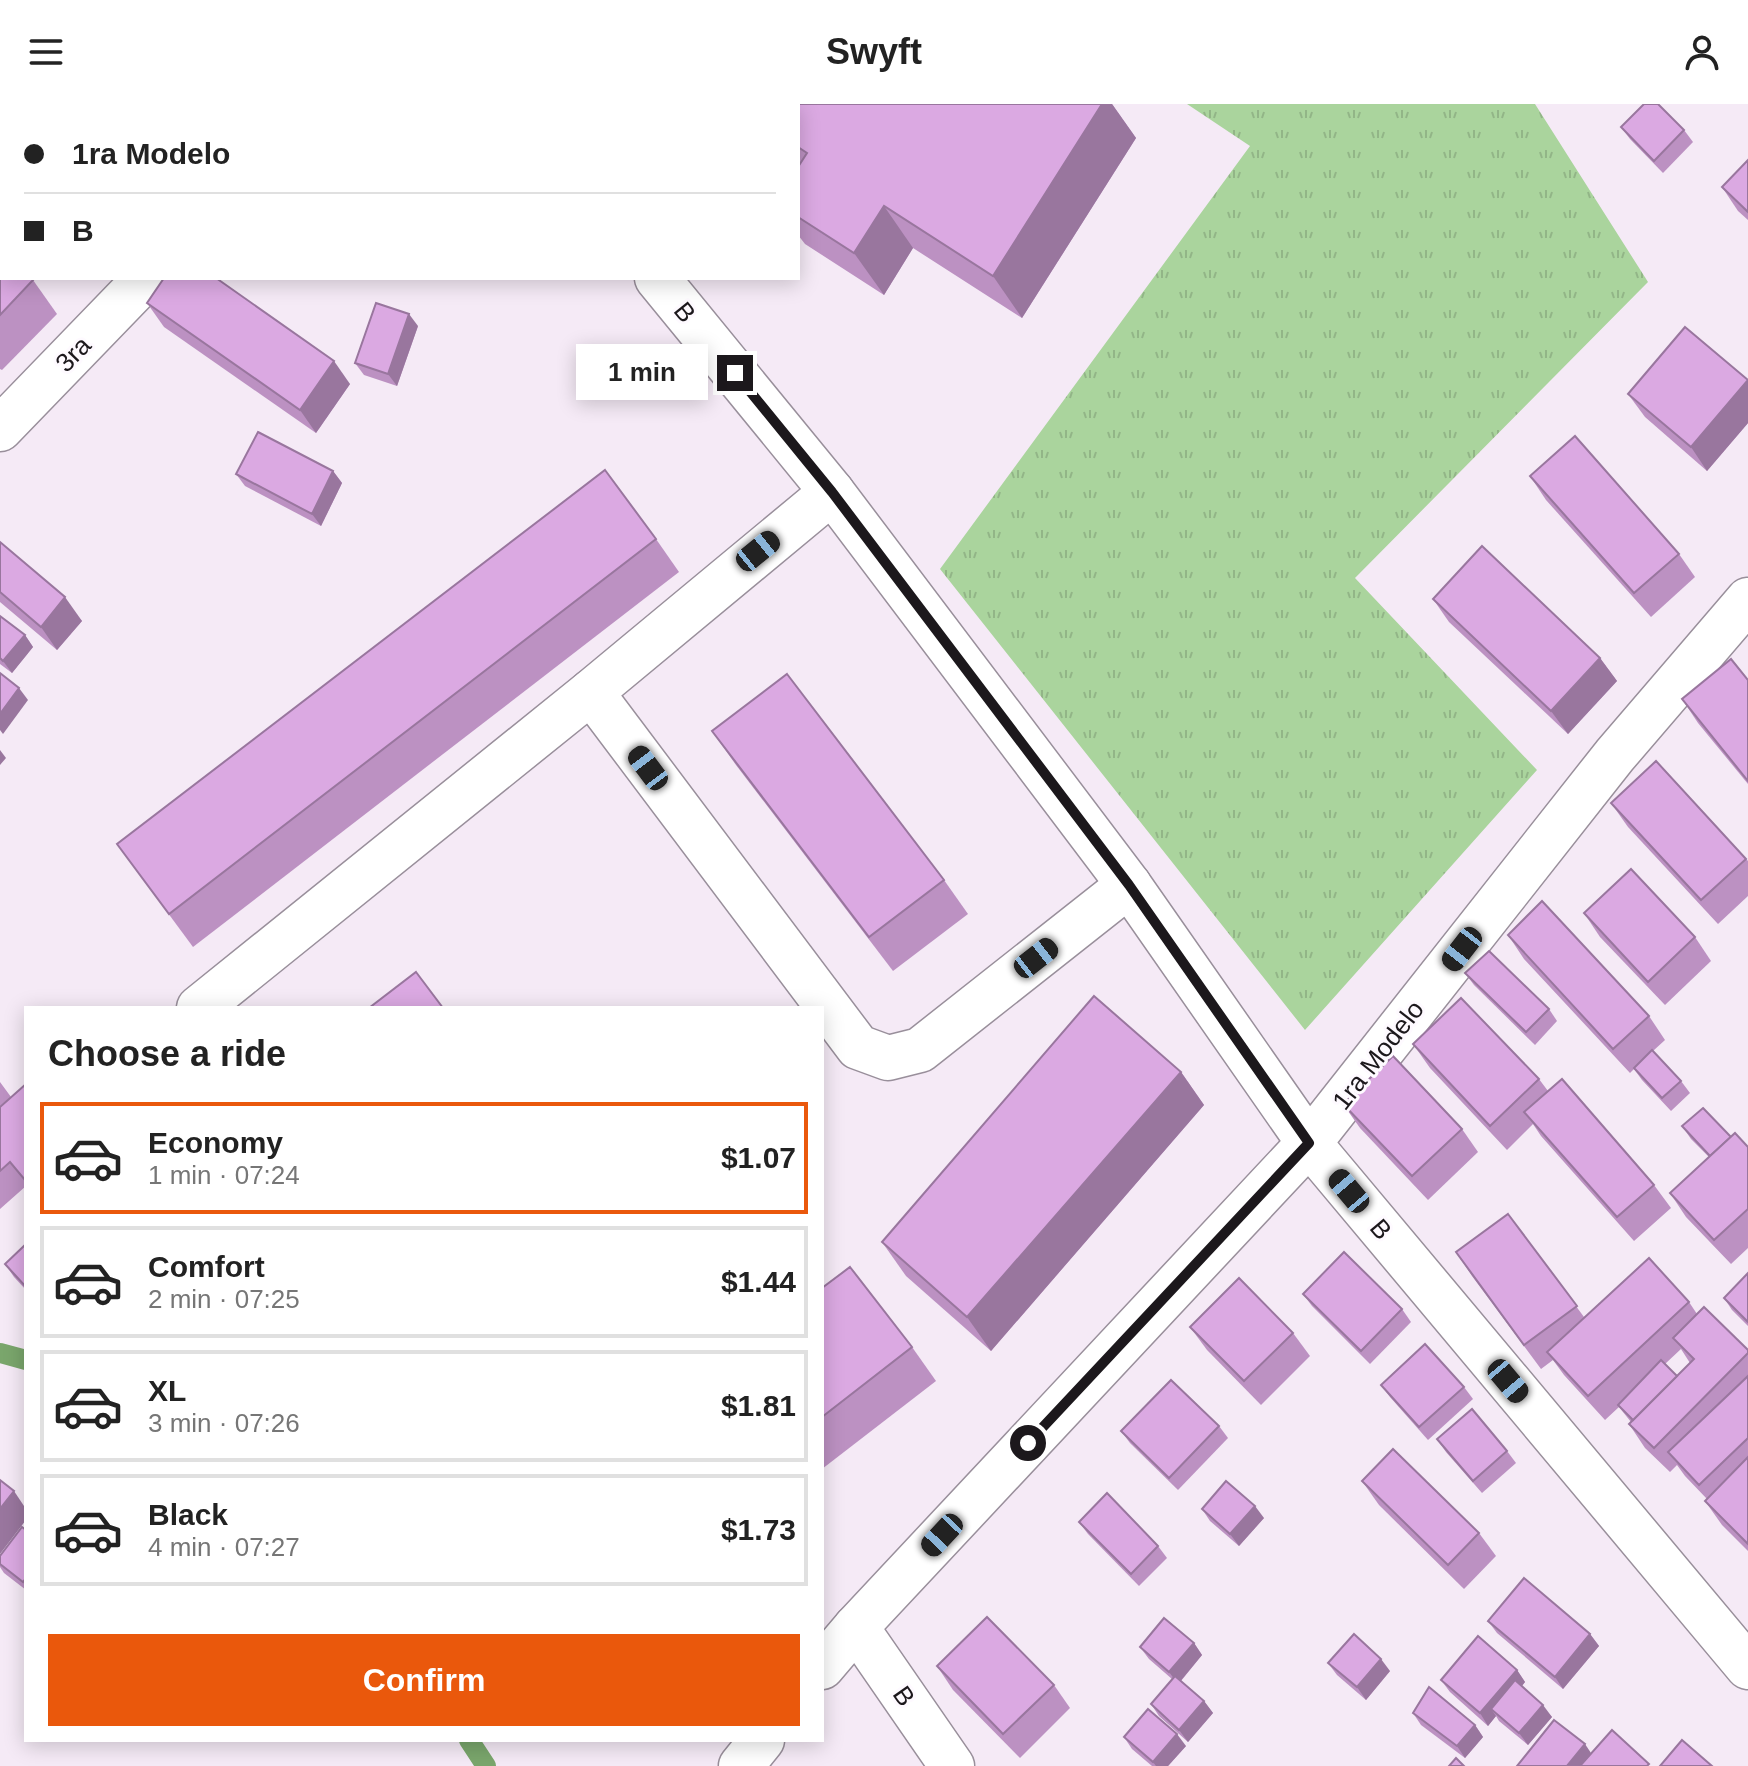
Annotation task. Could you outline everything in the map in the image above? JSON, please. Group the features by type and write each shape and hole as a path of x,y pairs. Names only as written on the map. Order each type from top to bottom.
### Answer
{"street":[{"name":"3ra","path":"0,429 144,280"},
{"name":"B","path":"659,280 832,492 1129,885 1309,1143 1748,1667"},
{"path":"201,1006 591,692 733,571 832,492"},
{"name":"1ra Modelo","path":"824,1665 1309,1143 1615,755 1748,600"},
{"path":"591,692 858,1047 888,1058 920,1050 1129,885"},
{"name":"B","path":"856,1627 952,1766"},
{"path":"741,1766 760,1742"}],"green space":[{"path":"1187,104 1535,104 1648,282 1355,578 1537,770 1305,1030 940,569 1250,146"}],"building":[{"path":"800,104 1102,104 993,276 884,206 854,253 800,218 800,164 807,153 800,148"},
{"path":"1644,104 1658,104 1684,130 1654,161 1621,127"},
{"path":"1748,160 1748,212 1722,187"},
{"path":"0,280 33,280 0,315"},
{"path":"163,280 219,280 334,361 300,410 147,303"},
{"path":"376,303 409,314 388,374 355,363"},
{"path":"1685,327 1748,380 1691,447 1628,394"},
{"path":"258,432 333,471 312,514 236,474"},
{"path":"1575,436 1679,554 1634,593 1530,476"},
{"path":"605,470 656,539 169,914 117,844"},
{"path":"0,542 65,597 41,627 0,592"},
{"path":"1482,546 1600,658 1551,711 1433,599"},
{"path":"0,616 25,635 3,661 0,658"},
{"path":"1731,659 1748,680 1748,781 1682,699"},
{"path":"0,673 19,688 0,714"},
{"path":"787,674 944,880 869,937 712,731"},
{"path":"1656,761 1746,859 1701,900 1611,803"},
{"path":"1631,869 1695,937 1648,982 1584,913"},
{"path":"1542,901 1649,1016 1613,1049 1508,935"},
{"path":"1489,951 1549,1009 1526,1032 1465,973"},
{"path":"416,972 442,1006 372,1006"},
{"path":"1094,996 1181,1072 967,1317 882,1242"},
{"path":"1461,998 1539,1079 1490,1126 1413,1044"},
{"path":"1652,1050 1681,1081 1662,1098 1634,1068"},
{"path":"1393,1056 1462,1129 1412,1176 1343,1104"},
{"path":"1562,1079 1654,1185 1617,1217 1524,1112"},
{"path":"24,1086 24,1179 10,1162 0,1171 0,1107"},
{"path":"1703,1108 1731,1137 1710,1156 1682,1126"},
{"path":"1735,1133 1748,1147 1748,1209 1714,1240 1670,1193"},
{"path":"1508,1214 1577,1306 1524,1345 1456,1252"},
{"path":"24,1246 24,1285 5,1264"},
{"path":"1344,1252 1402,1309 1361,1351 1303,1294"},
{"path":"1649,1258 1689,1302 1588,1396 1547,1352"},
{"path":"850,1267 912,1347 824,1415 824,1286"},
{"path":"1748,1273 1748,1322 1724,1298"},
{"path":"1239,1278 1293,1333 1244,1381 1190,1327"},
{"path":"1704,1307 1748,1353 1654,1448 1629,1424 1694,1359 1673,1338"},
{"path":"1425,1344 1464,1387 1419,1427 1381,1385"},
{"path":"1661,1360 1677,1376 1633,1420 1618,1405"},
{"path":"1748,1376 1748,1438 1699,1485 1668,1452"},
{"path":"1171,1380 1219,1426 1169,1478 1121,1431"},
{"path":"1472,1409 1507,1451 1473,1481 1437,1439"},
{"path":"1393,1449 1479,1533 1448,1565 1362,1481"},
{"path":"1748,1457 1748,1544 1705,1501"},
{"path":"0,1480 14,1491 0,1509"},
{"path":"1226,1481 1255,1506 1230,1534 1202,1509"},
{"path":"1107,1493 1158,1546 1131,1574 1079,1522"},
{"path":"22,1527 24,1528 23,1582 0,1564 0,1556"},
{"path":"1524,1578 1590,1634 1555,1677 1488,1621"},
{"path":"987,1617 1054,1685 1003,1734 937,1666"},
{"path":"1164,1618 1194,1643 1169,1672 1140,1647"},
{"path":"1354,1634 1381,1659 1357,1687 1328,1663"},
{"path":"1478,1636 1517,1670 1480,1713 1441,1680"},
{"path":"1175,1676 1204,1701 1179,1730 1151,1704"},
{"path":"1515,1680 1543,1705 1519,1733 1491,1709"},
{"path":"1429,1687 1475,1725 1457,1746 1413,1713"},
{"path":"1148,1709 1177,1734 1153,1762 1124,1737"},
{"path":"1554,1720 1585,1744 1567,1766 1517,1766"},
{"path":"1612,1730 1649,1764 1580,1766"},
{"path":"1682,1740 1712,1766 1660,1766"},
{"path":"1456,1758 1464,1766 1449,1766"}],"waterway":[{"path":"0,1353 24,1359"},
{"path":"470,1742 486,1766"}],"route":[{"path":"735,373 832,492 1129,885 1309,1143 1028,1443"}]}
